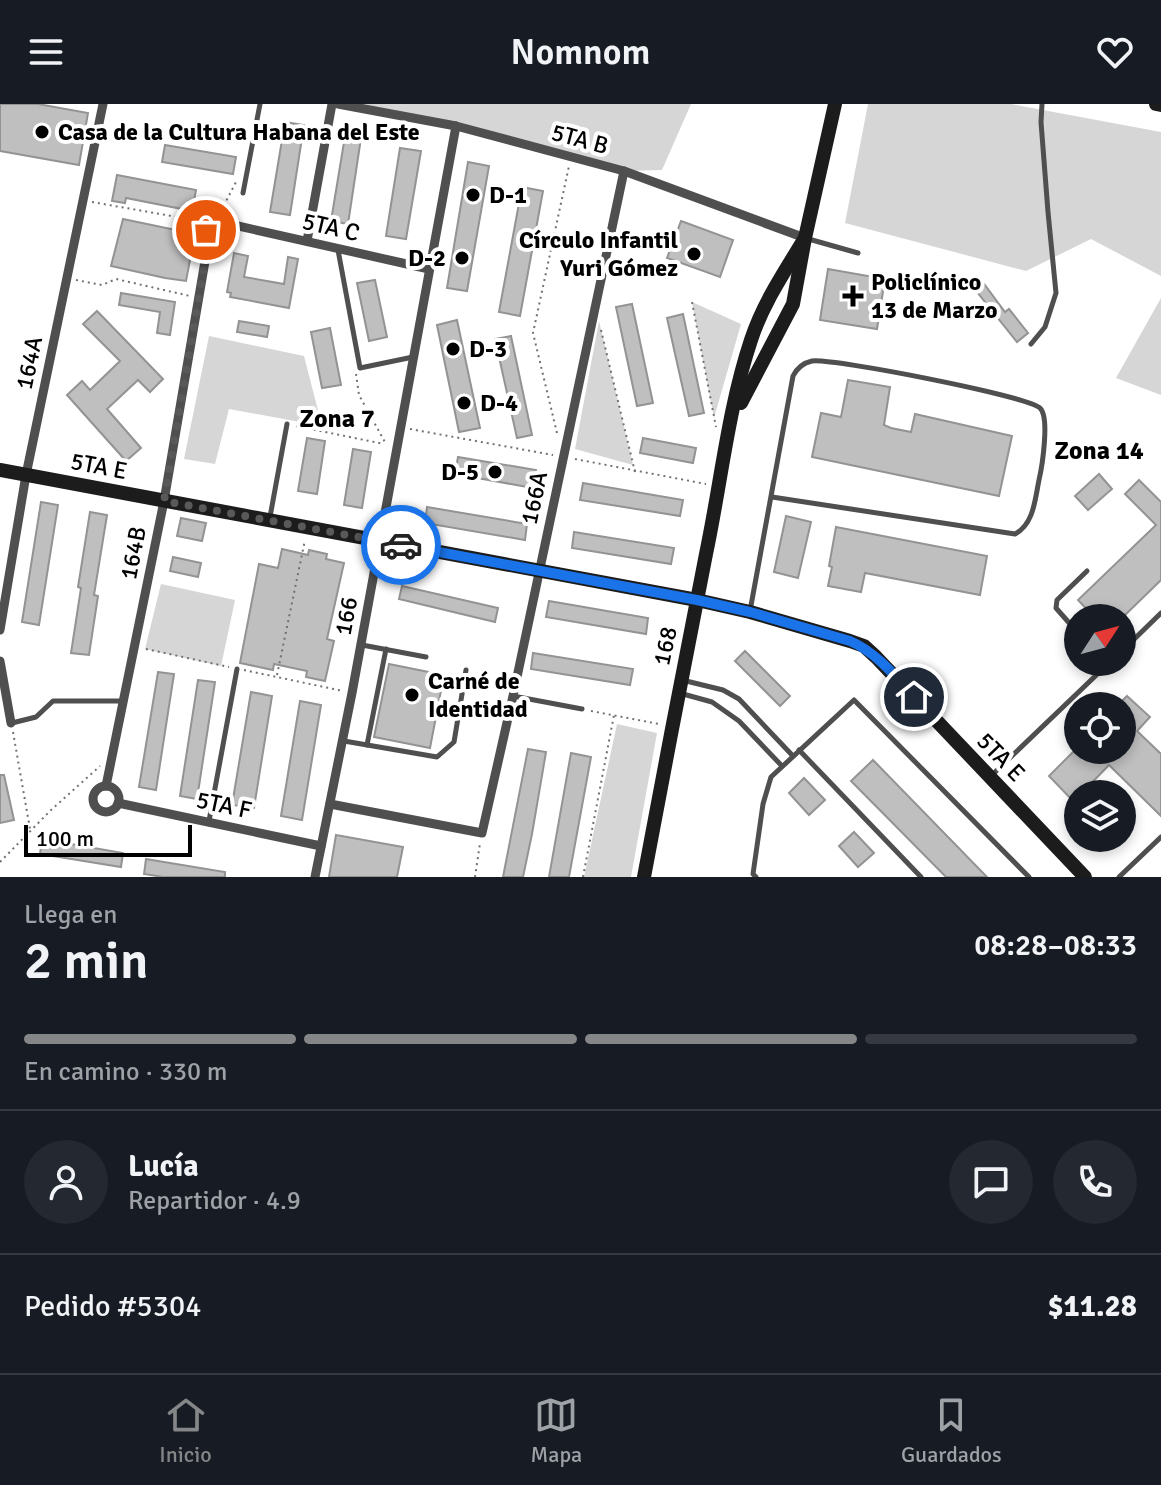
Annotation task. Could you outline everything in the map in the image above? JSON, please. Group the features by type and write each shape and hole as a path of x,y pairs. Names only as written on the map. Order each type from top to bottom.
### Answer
{"street":[{"name":"164A","path":"0,630 26,475 103,104"},
{"path":"307,241 332,104"},
{"name":"5TA B","path":"338,104 456,126 624,171 805,238"},
{"name":"168","path":"723,427 793,304 835,104"},
{"name":"166","path":"315,877 361,645 456,126"},
{"name":"166A","path":"482,833 624,171"},
{"path":"209,209 221,211 225,223 218,231 210,232 203,227 200,221 203,214 209,209"},
{"name":"5TA C","path":"225,223 429,269"},
{"name":"164B","path":"106,786 164,501 210,232"},
{"name":"168","path":"644,877 716,507 723,427 751,340 768,299 805,238"},
{"name":"5TA E","path":"0,470 697,600 750,612 864,646 1085,877"},
{"path":"0,661 11,723"},
{"path":"106,786 115,789 119,798 116,807 104,812 93,803 98,788 106,786"},
{"name":"5TA F","path":"118,803 321,846"},
{"path":"330,804 482,833"}],"lane":[{"path":"243,193 260,104"},
{"path":"1031,344 1045,327 1056,293 1042,104"},
{"path":"805,238 858,253"},
{"path":"338,249 360,368 413,357"},
{"path":"750,612 793,376 797,368 809,362 846,364 1028,401 1044,413 1041,470 1034,503 1028,523 1015,534 772,497"},
{"path":"269,520 287,424"},
{"path":"1064,617 1056,608 1057,600 1087,571"},
{"path":"1136,637 1161,613"},
{"path":"361,645 426,657"},
{"path":"367,745 386,649"},
{"path":"209,822 237,669"},
{"path":"343,740 437,757 454,742 466,670"},
{"path":"990,777 1093,676"},
{"path":"679,686 723,690 739,699 793,756"},
{"path":"679,686 712,702 739,721 782,766"},
{"path":"513,696 582,709"},
{"path":"756,877 753,874 763,804 771,777 854,700 1029,877"},
{"path":"11,723 36,717 53,701 124,701"},
{"path":"799,750 921,877"},
{"path":"1119,877 1161,837"}],"path":[{"path":"563,457 533,333 571,157"},
{"path":"221,211 238,177"},
{"path":"83,201 200,221"},
{"path":"67,279 102,285 116,279 199,298"},
{"path":"692,302 723,427"},
{"path":"595,306 635,472"},
{"path":"287,424 397,447"},
{"path":"277,677 308,527"},
{"path":"582,709 672,727"},
{"path":"583,877 614,715"},
{"path":"11,723 30,831"},
{"path":"0,862 112,754"},
{"path":"475,877 482,833"}],"shaded area":[{"path":"338,104 691,104 662,170 624,171 456,126"},
{"path":"868,104 1011,104 1161,132 1161,276 1091,239 1026,271 845,223"},
{"path":"1161,298 1161,395 1116,378"},
{"path":"692,302 741,324 714,418"},
{"path":"599,321 633,465 575,449"},
{"path":"209,336 304,356 322,426 229,409 215,464 184,459"},
{"path":"161,584 235,600 221,666 145,649"},
{"path":"617,724 657,733 631,877 584,877"}],"building":[{"name":"Casa de la Cultura Habana del Este","path":"0,104 38,104 88,113 79,165 0,151"},
{"path":"285,122 304,125 290,215 270,212"},
{"path":"345,136 361,138 348,224 331,221"},
{"path":"165,145 236,157 233,174 162,162"},
{"path":"400,148 421,151 406,239 386,236"},
{"path":"468,162 489,166 467,291 447,288"},
{"path":"117,175 196,190 192,211 126,198 125,203 112,201"},
{"path":"522,187 543,191 520,316 499,312"},
{"path":"123,219 195,234 186,281 111,266"},
{"path":"681,221 733,240 720,277 667,258"},
{"path":"234,253 248,256 244,277 284,284 288,257 298,259 289,308 230,297 231,293 227,292"},
{"name":"Policlínico 13 de Marzo","path":"828,269 885,279 877,329 820,320"},
{"path":"375,280 387,337 369,341 357,283"},
{"path":"982,281 1005,312 1009,309 1028,333 1017,342 973,287"},
{"path":"121,293 175,302 170,335 157,333 160,312 119,305"},
{"path":"632,304 653,403 637,406 616,307"},
{"path":"97,311 163,379 150,392 138,380 107,409 141,448 126,461 67,395 82,381 90,390 120,361 83,324"},
{"path":"683,314 704,413 689,416 667,318"},
{"path":"457,320 480,428 459,432 437,325"},
{"path":"239,321 269,326 267,337 237,332"},
{"path":"330,328 341,385 322,388 311,332"},
{"path":"511,336 532,435 517,438 495,339"},
{"path":"848,380 890,387 884,425 891,428 911,432 915,414 1012,436 999,496 812,457 821,413 841,417"},
{"path":"307,438 325,441 317,494 298,491"},
{"path":"643,438 696,448 693,463 640,453"},
{"path":"353,449 371,452 362,508 344,505"},
{"name":"D-5","path":"458,457 536,470 533,488 455,474"},
{"path":"1099,474 1112,489 1088,510 1075,496"},
{"path":"1139,480 1161,502 1161,580 1136,604 1082,604 1078,600 1156,525 1125,494"},
{"path":"583,483 683,500 680,516 580,500"},
{"path":"41,502 58,505 39,625 22,622"},
{"path":"427,507 527,524 525,540 425,523"},
{"path":"90,512 107,515 94,595 98,596 89,655 71,653"},
{"path":"786,516 811,522 798,578 774,572"},
{"path":"181,518 206,523 202,541 177,536"},
{"path":"836,527 987,556 980,595 865,573 861,592 828,586"},
{"path":"574,532 674,548 671,564 572,548"},
{"path":"282,549 308,555 309,550 327,554 326,559 344,563 327,639 334,641 325,681 306,677 307,671 274,664 273,670 240,663 259,564 278,568"},
{"path":"173,557 201,563 198,577 170,571"},
{"path":"402,586 498,608 495,622 399,599"},
{"path":"549,601 648,618 646,634 546,617"},
{"path":"745,651 790,696 780,706 735,661"},
{"path":"533,653 633,669 630,685 531,669"},
{"path":"389,664 444,675 430,748 374,737"},
{"path":"158,672 174,674 156,790 139,787"},
{"path":"198,680 215,682 197,799 180,796"},
{"path":"251,692 272,696 254,808 232,805"},
{"path":"300,701 321,705 302,820 281,816"},
{"path":"1136,704 1150,717 1137,731 1161,754 1161,816 1136,791 1136,780 1124,780 1109,765 1095,780 1064,780 1064,792 1049,776 1064,761 1064,764 1136,764"},
{"path":"528,749 546,752 532,834 523,877 503,877"},
{"path":"571,753 591,757 569,877 549,877"},
{"path":"873,760 987,877 946,877 851,781"},
{"path":"0,775 4,775 14,820 0,823"},
{"path":"804,778 825,800 809,815 789,793"},
{"path":"854,832 874,853 858,867 839,846"},
{"path":"336,835 403,847 397,877 329,877"},
{"path":"42,839 123,853 121,867 40,854"},
{"path":"146,859 225,872 225,877 144,874"}],"way so far":[{"path":"206,230 210,232 164,501 401,545"}],"place":[{"name":"Casa de la Cultura Habana del Este","path":"42,132"},
{"name":"D-1","path":"473,195"},
{"name":"Círculo Infantil Yuri Gómez","path":"694,254"},
{"name":"D-2","path":"462,258"},
{"name":"Policlínico 13 de Marzo","path":"853,296"},
{"name":"D-3","path":"453,349"},
{"name":"D-4","path":"464,403"},
{"name":"D-5","path":"495,472"},
{"name":"Carné de Identidad","path":"412,695"}],"district":[{"name":"Zona 7","path":"337,419"},
{"name":"Zona 14","path":"1099,451"}],"route":[{"path":"401,545 697,600 850,641 864,646 914,697"}]}
